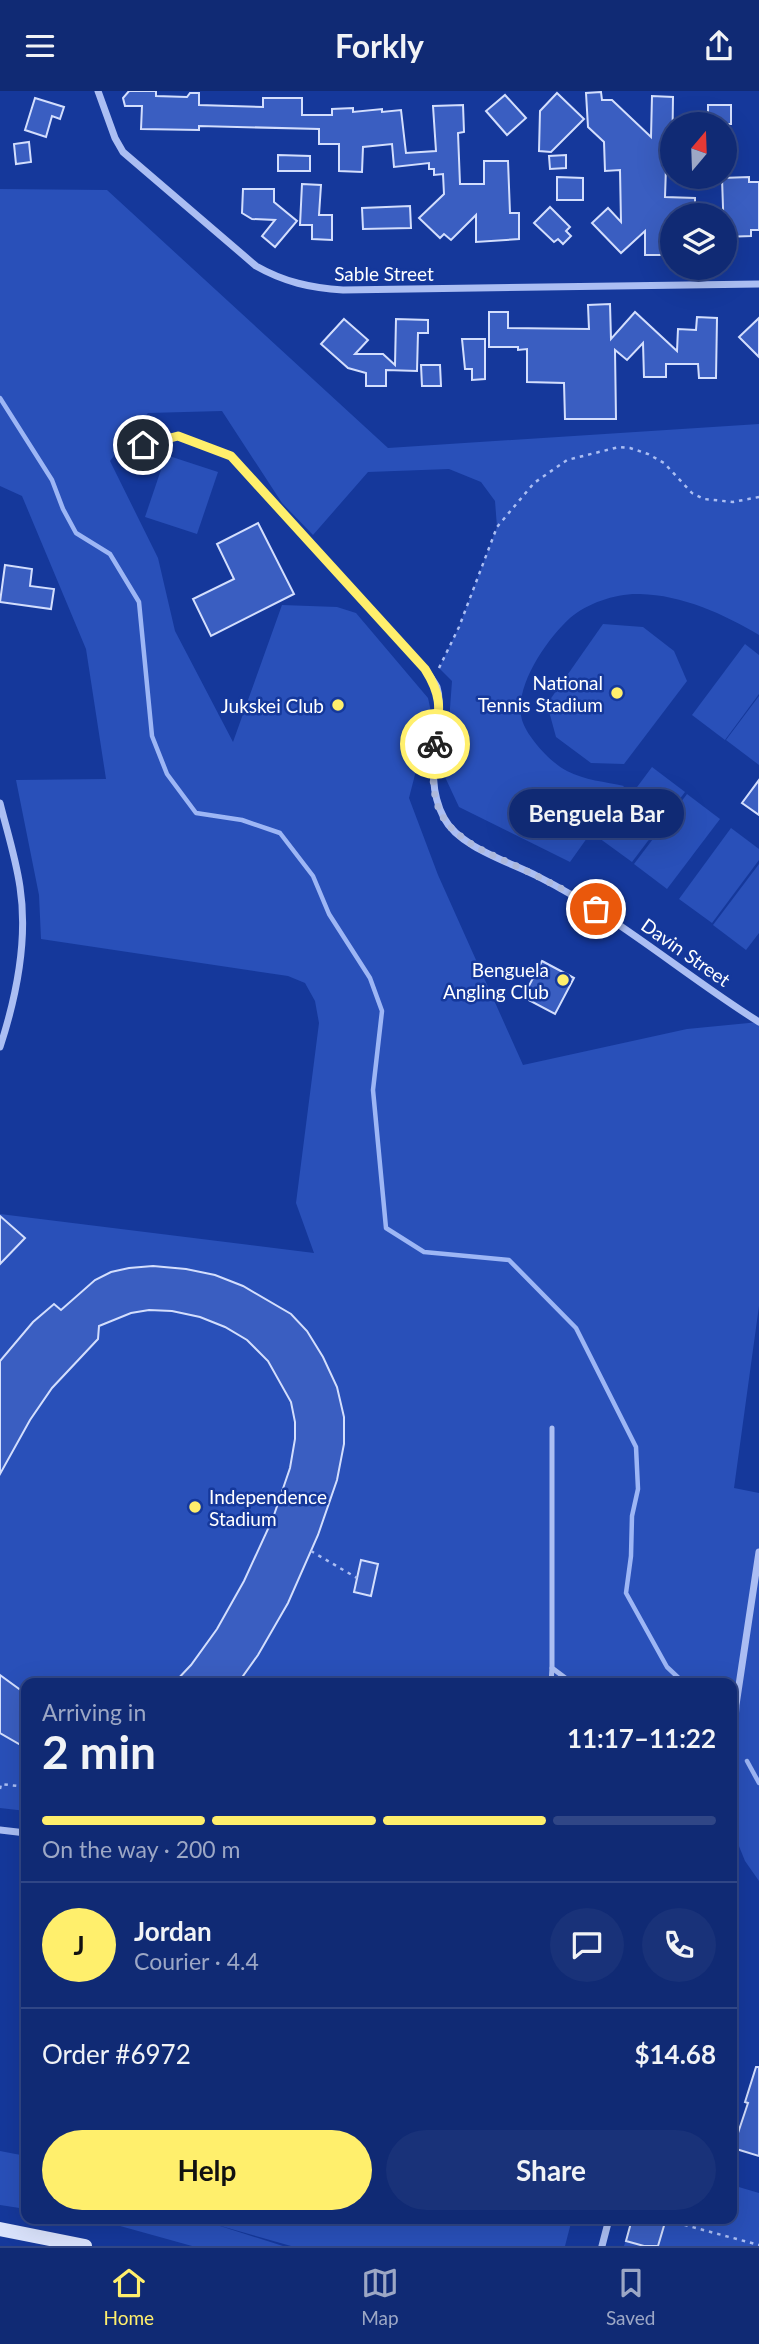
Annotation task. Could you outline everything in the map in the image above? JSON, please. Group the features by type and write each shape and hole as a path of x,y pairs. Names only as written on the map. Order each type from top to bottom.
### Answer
{"main road":[{"path":"0,2229 85,2246"}],"street":[{"name":"Sable Street","path":"98,91 123,152 256,266 279,279 320,289 343,290 759,284"},
{"name":"Davin Street","path":"143,445 178,436 231,456 425,669 437,688 439,705 432,765 436,795 445,821 478,848 577,896 759,1022"},
{"path":"0,803 20,887 23,925 16,978 0,1048"},
{"path":"737,1698 759,1552"},
{"path":"0,1830 21,1832"},
{"path":"602,2246 608,2224"}],"lane":[{"path":"551,1678 552,1428"},
{"path":"552,1668 565,1678"}],"path":[{"path":"425,669 439,668 459,627 498,527 534,483 568,460 619,447 629,448 664,463 692,493 704,499 733,502 759,497"},
{"path":"311,1551 357,1578"},
{"path":"0,1789 1,1784 21,1786"},
{"path":"681,2224 759,2245"}],"shaded area":[{"path":"0,189 107,190 388,448 759,424 759,635 717,613 687,602 656,595 622,595 594,604 570,618 542,651 527,679 522,693 522,720 540,749 554,762 574,774 624,786 570,862 459,807 445,777 452,681 439,668 459,627 497,527 495,501 481,482 449,469 368,472 313,535 282,503 222,411 148,413 110,461 158,558 175,631 233,742 282,605 337,607 356,613 428,698 431,712 409,798 438,875 523,1065 687,1029 759,1022 759,1306 734,1488 759,1493 759,1881 745,1861 737,1841 737,1678 21,1678 21,1810 0,1808 0,1214 314,1253 296,1203 319,1023 315,1001 305,983 288,976 41,939 39,895 16,780 106,779 86,649 22,496 0,486"},
{"path":"166,455 218,472 197,534 145,517"},
{"name":"National Tennis Stadium","path":"603,624 643,627 674,651 687,681 624,764 591,763 556,737 547,704"},
{"path":"745,644 759,655 759,694 725,740 692,715"},
{"path":"759,696 759,765 726,740"},
{"path":"652,767 685,792 632,862 599,838"},
{"path":"687,794 720,819 667,889 634,864"},
{"path":"731,828 759,849 759,860 712,923 679,899"},
{"path":"759,864 759,933 746,950 713,925"},
{"path":"0,2151 21,2155 21,2208 0,2205"},
{"path":"737,2186 759,2193 759,2246 624,2246 631,2224 737,2224"},
{"path":"113,2224 214,2224 283,2246 192,2246"},
{"path":"214,2224 571,2224 565,2246 291,2246"}],"building":[{"path":"129,91 156,91 156,96 187,97 190,93 199,93 199,105 263,107 263,98 302,98 302,115 332,115 332,109 353,108 353,112 401,110 406,153 436,151 433,106 463,105 464,132 458,133 460,184 484,184 484,161 508,161 510,213 519,213 519,239 476,242 476,215 451,240 444,234 440,238 419,218 444,194 443,174 434,175 434,169 429,169 429,163 394,167 392,144 363,147 362,172 339,171 339,144 319,144 319,129 199,126 199,130 141,129 142,106 125,106 123,98"},
{"path":"601,92 602,100 612,100 651,137 652,96 673,97 673,112 660,112 660,189 665,189 665,197 695,198 695,203 660,203 660,255 645,255 645,231 621,253 592,223 608,208 621,222 620,170 605,171 604,142 588,127 586,93"},
{"path":"557,93 584,119 551,152 539,151 540,111"},
{"path":"505,95 526,118 507,135 486,111"},
{"path":"35,98 64,107 60,119 52,116 46,137 25,130"},
{"path":"708,105 731,105 731,112 708,112"},
{"path":"29,142 31,162 16,164 14,144"},
{"path":"278,155 310,156 310,171 278,171"},
{"path":"566,155 566,168 550,169 549,156"},
{"path":"557,177 583,178 583,200 557,200"},
{"path":"737,177 749,177 749,182 759,182 759,230 751,230 751,236 737,237 737,203 723,203 722,189 737,189"},
{"path":"302,184 321,185 319,215 332,215 332,240 312,239 312,225 300,225"},
{"path":"243,189 274,189 274,202 297,221 275,247 262,236 275,220 252,219 242,213"},
{"path":"410,206 411,228 363,229 362,208"},
{"path":"550,207 570,227 566,231 571,236 563,244 558,239 554,242 534,223"},
{"path":"610,304 611,339 635,312 677,351 678,329 696,330 697,317 717,318 716,378 699,378 698,364 666,364 666,377 644,377 643,343 627,360 615,350 616,419 565,419 564,383 527,382 527,349 489,347 489,312 508,312 508,328 589,329 588,305"},
{"path":"759,318 759,357 739,337"},
{"path":"344,319 368,340 355,354 383,354 395,365 396,319 428,320 428,333 418,333 417,371 386,370 386,386 366,386 366,373 348,368 321,344"},
{"path":"462,339 485,339 485,379 472,380 472,369 465,369"},
{"path":"421,365 440,365 441,386 422,386"},
{"path":"258,523 294,594 211,636 193,599 234,579 217,544"},
{"path":"5,565 32,569 30,586 54,589 51,609 0,602"},
{"path":"759,780 759,815 742,803"},
{"path":"542,961 574,978 555,1014 523,997"},
{"path":"0,1216 25,1238 0,1264"},
{"path":"153,1266 186,1269 215,1275 243,1286 291,1314 307,1331 337,1387 344,1417 344,1444 337,1480 318,1535 288,1603 242,1678 179,1678 217,1629 244,1581 273,1518 290,1468 295,1439 291,1402 268,1361 247,1340 200,1317 172,1311 149,1310 131,1313 99,1326 98,1339 52,1388 30,1420 0,1474 0,1361 33,1322 54,1304 61,1310 95,1280 111,1272"},
{"path":"361,1560 378,1564 371,1596 354,1592"},
{"path":"0,1675 21,1690 21,1745 0,1733"},
{"path":"756,2067 759,2067 759,2156 737,2149 737,2136 748,2103 745,2102"},
{"path":"631,2224 665,2224 658,2246 644,2246 626,2241"}],"waterway":[{"path":"0,398 52,480 76,533 110,554 139,602 152,736 167,774 196,813 242,820 280,833 313,876 329,914 370,978 382,1011 373,1090 386,1228 424,1252 509,1260 576,1328 636,1447 638,1489 632,1516 631,1556 626,1593 667,1667 679,1678"},
{"path":"747,1761 759,1783"}],"way so far":[{"path":"435,744 433,784 445,821 478,848 577,896 596,909"}],"place":[{"name":"National Tennis Stadium","path":"617,693"},
{"name":"Jukskei Club","path":"338,705"},
{"name":"Benguela Bar","path":"596,909"},
{"name":"Benguela Angling Club","path":"563,980"},
{"name":"Independence Stadium","path":"195,1507"}],"route":[{"path":"143,445 178,436 231,456 425,669 437,688 439,705 435,744"}]}
